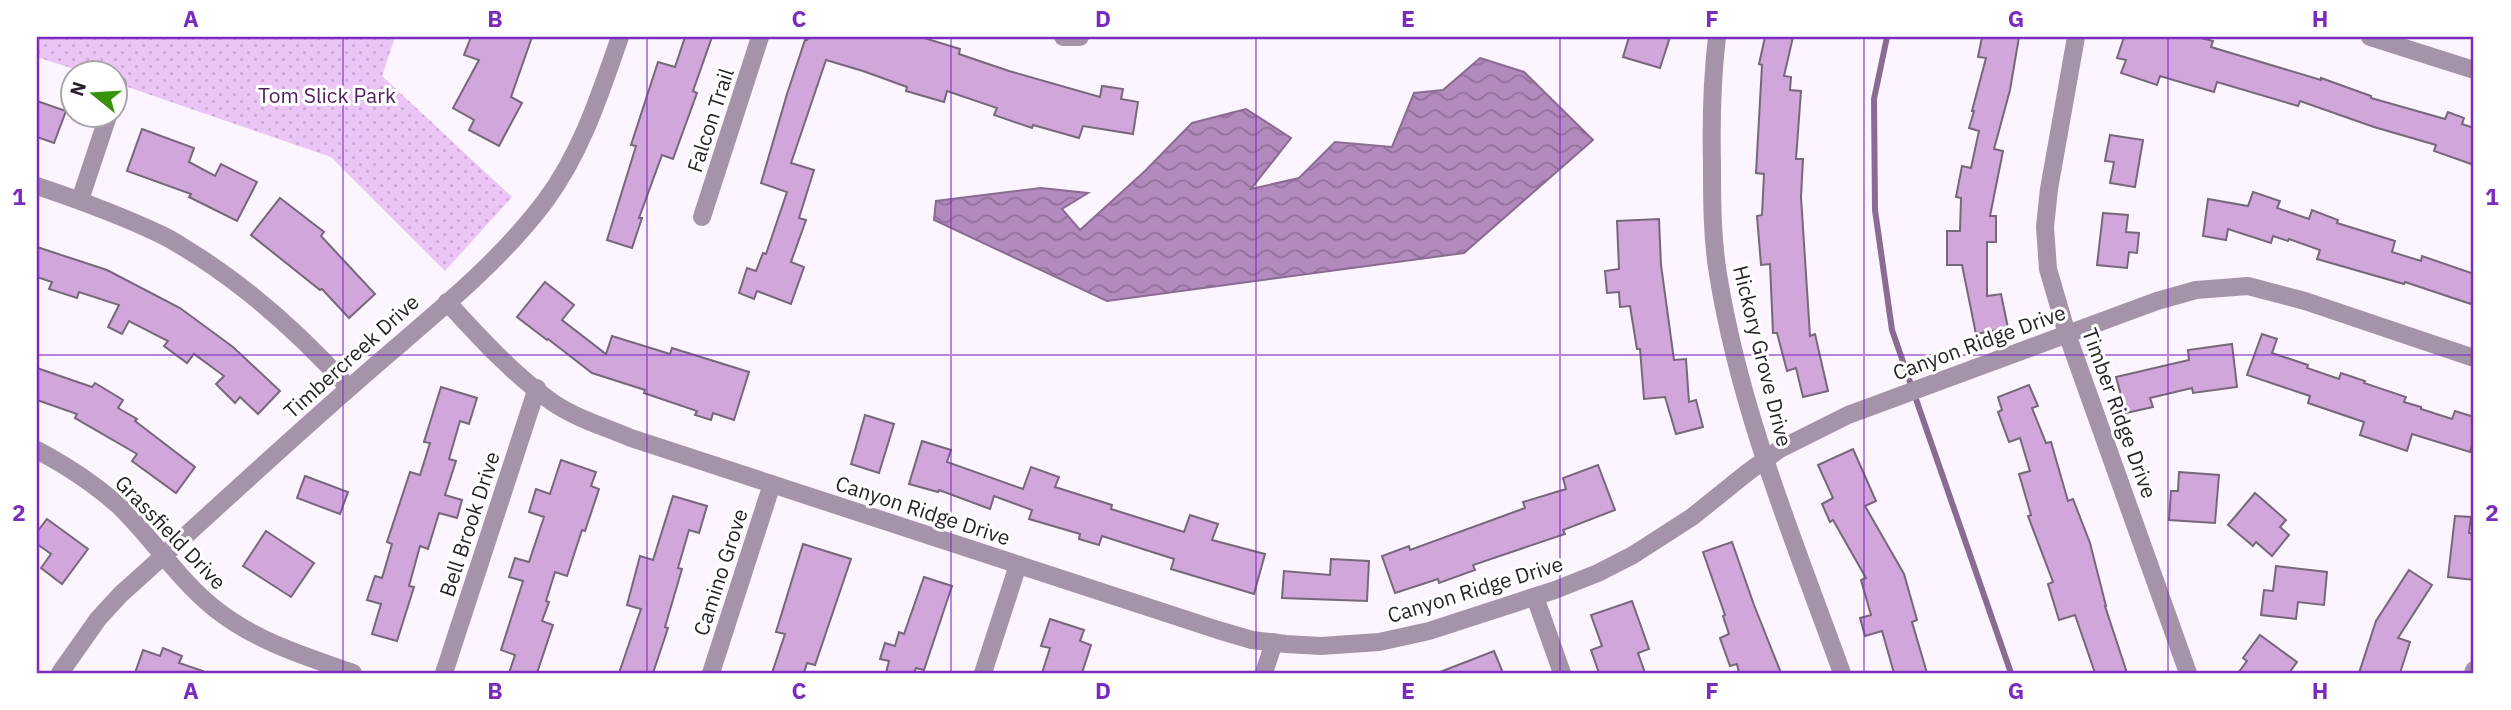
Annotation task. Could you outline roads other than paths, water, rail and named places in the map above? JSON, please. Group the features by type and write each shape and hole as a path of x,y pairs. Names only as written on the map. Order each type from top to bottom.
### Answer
{"street":[{"name":"Timbercreek Drive","path":"60,673 98,619 121,594 447,302 494,258 545,201 576,154 620,37"},
{"name":"Falcon Trail","path":"702,217 760,37"},
{"path":"1063,37 1080,37"},
{"name":"Hickory Grove Drive","path":"1717,37 1711,106 1713,231 1718,274 1744,389 1842,673"},
{"name":"Timber Ridge Drive","path":"2076,37 2049,189 2045,227 2050,278 2067,334 2188,673"},
{"path":"2370,37 2474,70"},
{"path":"80,200 103,130"},
{"path":"37,186 80,200 165,236 246,289 303,339 349,388"},
{"name":"Canyon Ridge Drive","path":"447,302 502,362 553,402 631,438 1218,630 1252,639 1321,646 1379,642 1429,631 1535,597 1598,573 1633,555 1692,517 1766,459 1848,415 2157,301 2196,290 2248,286 2305,301 2474,358"},
{"name":"Bell Brook Drive","path":"444,673 537,388"},
{"name":"Grassfield Drive","path":"37,450 74,470 121,508 214,609 272,645 353,673"},
{"name":"Camino Grove","path":"711,673 772,484"},
{"path":"983,673 1018,565"},
{"path":"1535,597 1562,673"},
{"path":"1264,673 1274,642"}],"water":[{"path":"1480,58 1524,72 1593,140 1464,253 1107,301 934,220 936,201 1041,188 1088,193 1062,209 1080,230 1145,171 1192,123 1246,109 1291,138 1251,189 1299,178 1335,142 1392,147 1414,93 1443,90"}],"waterway":[{"path":"1887,37 1874,99 1875,210 1892,330 2011,673"}],"park label":[{"name":"Tom Slick Park","path":"327,95"}]}
